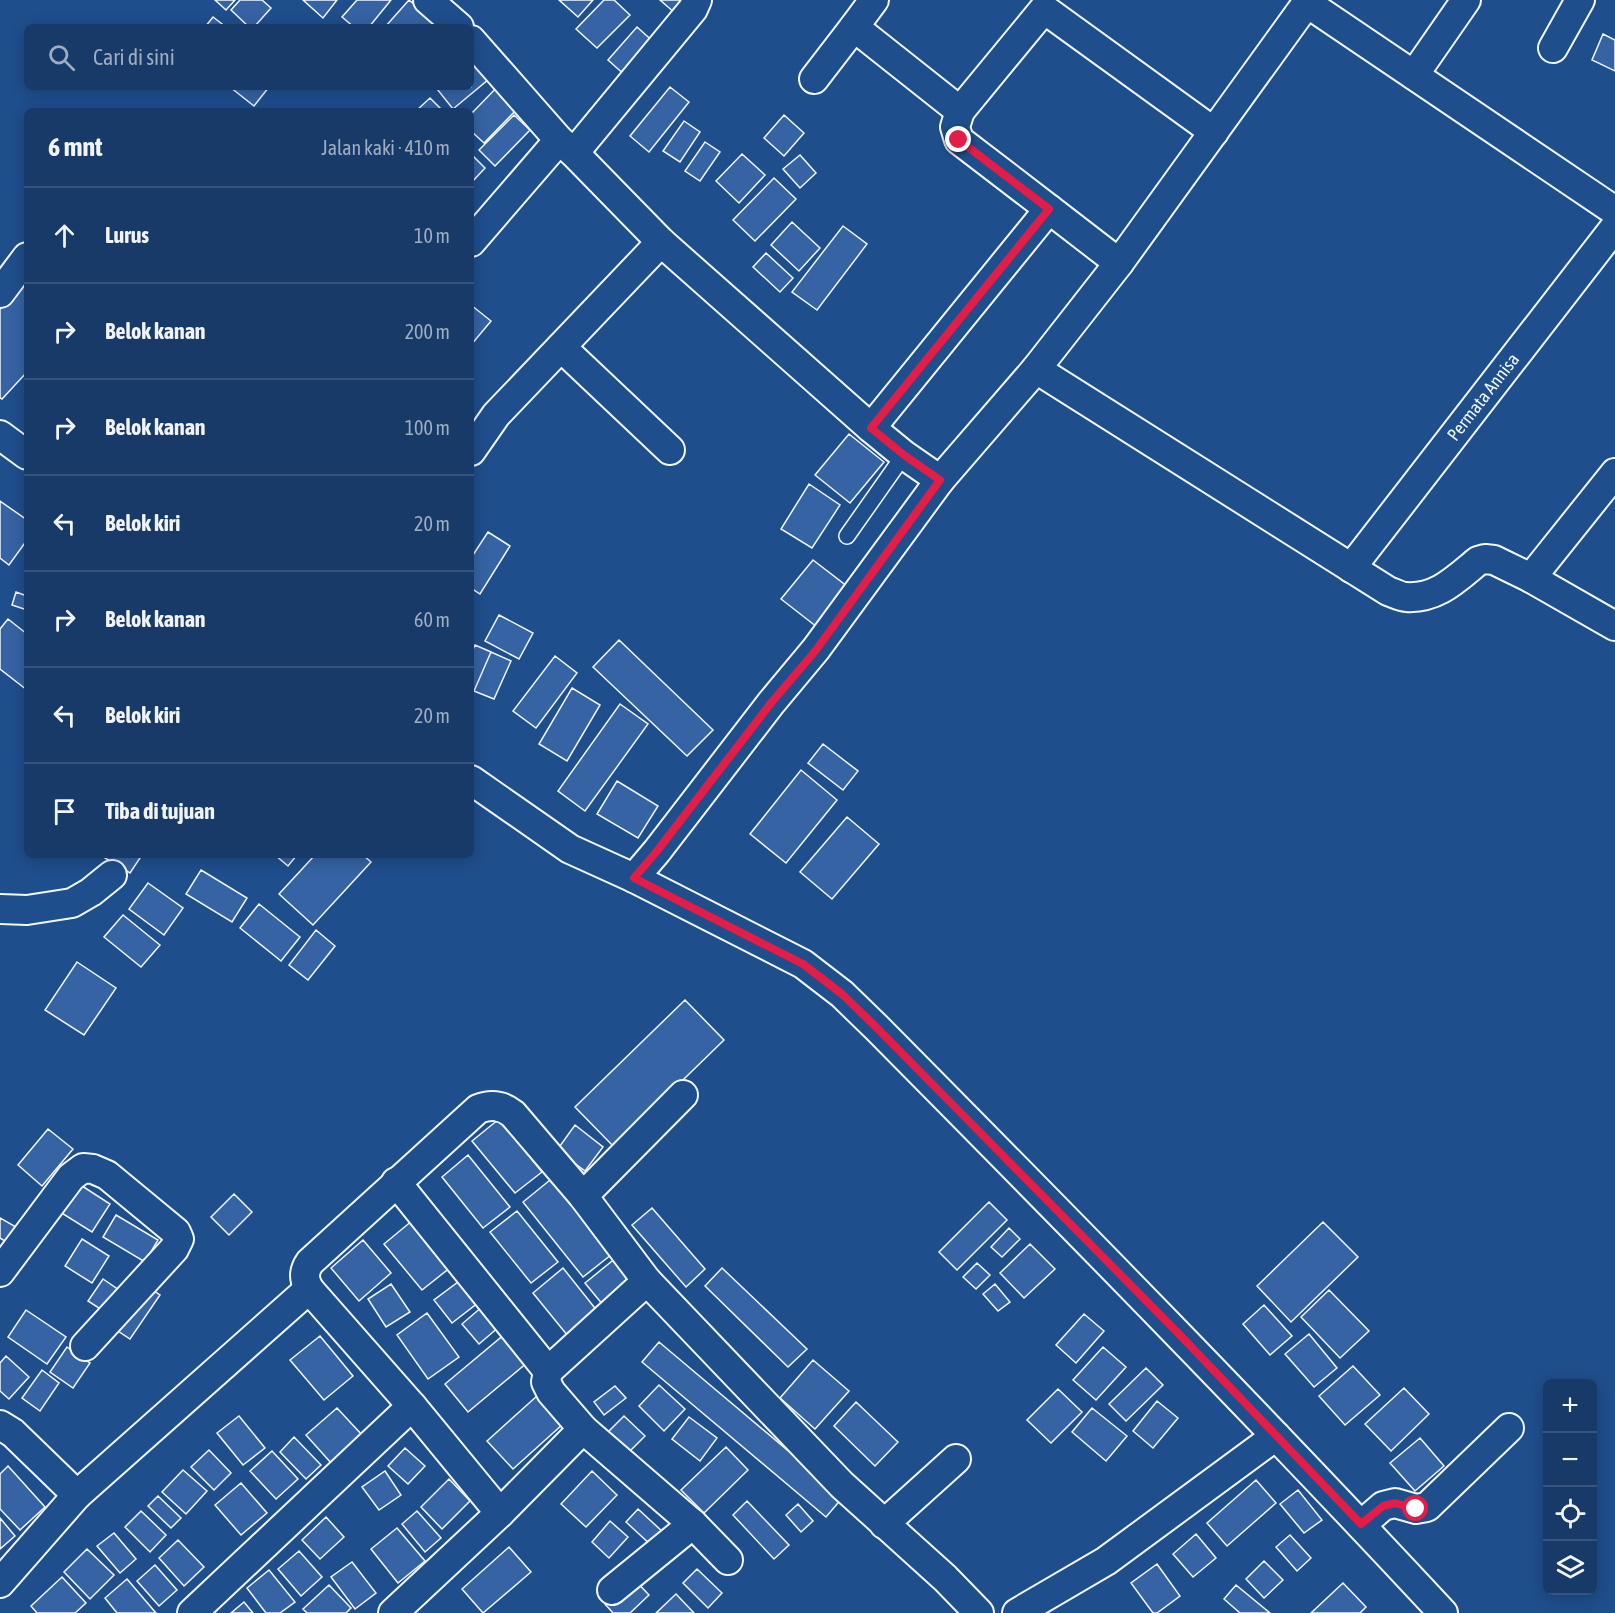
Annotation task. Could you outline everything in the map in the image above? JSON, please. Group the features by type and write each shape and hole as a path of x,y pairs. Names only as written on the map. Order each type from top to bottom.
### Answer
{"street":[{"path":"428,0 456,24"},
{"path":"474,239 566,147 693,9 697,0"},
{"path":"814,79 874,0"},
{"path":"1414,75 1466,0"},
{"path":"1553,48 1580,0"},
{"path":"634,878 771,703 816,650 940,480 1036,369 1119,263 1308,2 1615,211"},
{"path":"1119,263 959,140 955,127 960,111 1048,4 1214,132"},
{"path":"854,27 960,111"},
{"path":"474,43 566,147 661,242 871,428 940,480"},
{"path":"871,428 1049,209"},
{"name":"Permata Annisa","path":"1351,568 1615,227"},
{"path":"474,447 496,415 661,242"},
{"path":"0,293 24,261"},
{"path":"561,347 670,450"},
{"path":"1036,369 1388,591 1405,597 1442,590 1478,561 1494,560 1531,578 1615,626"},
{"path":"0,435 24,453"},
{"path":"1531,578 1615,473"},
{"path":"474,782 570,849 634,878 803,964 842,994 1177,1332 1443,1613"},
{"path":"0,909 27,910 72,903 92,892 112,875"},
{"path":"583,1196 683,1095"},
{"path":"500,1513 412,1406 309,1289 304,1272 310,1262 396,1182 478,1109 486,1106 506,1108 513,1114 583,1196 647,1281 842,1485 945,1578 979,1613"},
{"path":"0,1272 70,1177 82,1168 93,1169 107,1175 176,1232 179,1239 174,1249 85,1346"},
{"path":"396,1182 548,1371"},
{"path":"647,1281 548,1371 546,1382 551,1392 583,1429 693,1524 728,1560"},
{"path":"0,1583 77,1495 309,1289"},
{"path":"192,1613 412,1406"},
{"path":"1361,1524 1383,1506 1395,1503 1416,1509 1427,1506 1509,1428"},
{"path":"6,1429 77,1495"},
{"path":"393,1613 500,1513 583,1429"},
{"path":"1017,1613 1106,1561 1276,1436"},
{"path":"884,1524 956,1459"},
{"path":"612,1590 693,1524"}],"lane":[{"path":"847,536 904,455"}],"building":[{"path":"215,0 235,0 226,10"},
{"path":"240,0 262,0 271,8 257,24 246,24 231,10"},
{"path":"303,0 337,0 323,18"},
{"path":"357,0 391,0 371,24 350,24 342,17"},
{"path":"409,0 437,24 388,24"},
{"path":"559,0 593,0 578,17"},
{"path":"604,0 614,0 630,15 597,48 576,29"},
{"path":"660,0 687,0 676,14"},
{"path":"213,17 222,24 207,24"},
{"path":"637,27 657,45 627,77 608,60"},
{"path":"1603,34 1615,40 1615,71 1592,60"},
{"path":"474,62 495,74 454,108 438,90 474,90"},
{"path":"501,83 522,104 484,143 474,134 474,111"},
{"path":"670,87 689,102 649,152 630,136"},
{"path":"234,90 267,90 254,106"},
{"path":"430,98 440,108 419,108"},
{"path":"514,115 530,130 495,166 479,150"},
{"path":"784,115 804,133 784,156 764,138"},
{"path":"684,121 700,132 680,162 663,151"},
{"path":"705,142 720,152 700,181 685,171"},
{"path":"742,154 765,175 739,203 716,181"},
{"path":"800,155 816,173 800,188 783,169"},
{"path":"474,157 485,168 474,180"},
{"path":"774,178 796,199 755,241 733,220"},
{"path":"792,222 820,248 799,271 771,245"},
{"path":"843,226 867,244 817,310 792,292"},
{"path":"766,253 793,278 780,292 753,267"},
{"path":"24,285 24,375 2,399 0,398 0,309"},
{"path":"474,307 491,321 474,341"},
{"path":"849,434 884,462 850,503 815,475"},
{"path":"809,484 840,505 812,548 781,529"},
{"path":"0,501 24,518 24,544 9,565 0,558"},
{"path":"488,532 510,546 480,594 474,590 474,553"},
{"path":"813,560 848,587 817,627 781,599"},
{"path":"16,592 24,595 24,609 12,605"},
{"path":"499,615 533,633 519,659 485,641"},
{"path":"8,619 24,632 24,688 0,669 0,629"},
{"path":"619,640 713,730 687,756 593,667"},
{"path":"475,645 491,652 474,691"},
{"path":"491,652 511,661 494,699 474,691"},
{"path":"555,656 577,673 536,728 513,711"},
{"path":"572,688 600,705 567,761 539,744"},
{"path":"620,704 648,724 585,811 558,791"},
{"path":"823,744 858,771 843,790 808,763"},
{"path":"801,770 837,800 786,863 750,834"},
{"path":"617,781 658,806 638,838 597,814"},
{"path":"847,817 879,844 832,899 800,872"},
{"path":"105,858 140,858 130,873"},
{"path":"279,858 295,858 288,866"},
{"path":"312,858 366,858 371,862 313,925 279,894"},
{"path":"201,870 247,898 232,922 186,894"},
{"path":"148,883 183,908 164,935 129,909"},
{"path":"259,904 300,937 281,961 240,928"},
{"path":"123,915 160,945 141,967 104,937"},
{"path":"316,930 335,946 308,980 289,965"},
{"path":"77,962 116,988 84,1035 45,1010"},
{"path":"685,1000 724,1040 614,1147 575,1107"},
{"path":"499,1119 542,1172 515,1193 472,1141"},
{"path":"575,1125 603,1147 585,1171 557,1150"},
{"path":"48,1129 73,1149 42,1186 18,1165"},
{"path":"468,1155 510,1207 483,1228 442,1177"},
{"path":"555,1176 616,1251 583,1277 523,1202"},
{"path":"79,1184 110,1204 92,1232 60,1212"},
{"path":"234,1194 252,1212 229,1235 211,1217"},
{"path":"989,1202 1007,1220 957,1270 939,1252"},
{"path":"652,1208 705,1269 686,1287 632,1225"},
{"path":"517,1211 558,1262 531,1283 490,1232"},
{"path":"116,1215 158,1240 145,1262 103,1237"},
{"path":"0,1218 16,1227 8,1243 0,1238"},
{"path":"413,1220 451,1267 422,1290 384,1244"},
{"path":"1323,1222 1358,1257 1291,1322 1257,1286"},
{"path":"1009,1228 1020,1239 1002,1257 991,1247"},
{"path":"82,1239 109,1256 92,1283 65,1266"},
{"path":"363,1240 391,1273 359,1301 331,1268"},
{"path":"1030,1244 1055,1269 1024,1298 1000,1273"},
{"path":"617,1257 640,1285 608,1311 585,1283"},
{"path":"977,1263 990,1275 976,1289 963,1277"},
{"path":"563,1268 602,1317 572,1341 533,1293"},
{"path":"722,1268 807,1349 788,1367 705,1286"},
{"path":"103,1279 119,1290 105,1312 88,1301"},
{"path":"462,1279 479,1302 452,1323 434,1300"},
{"path":"391,1284 410,1312 386,1327 368,1299"},
{"path":"995,1284 1010,1302 998,1311 983,1294"},
{"path":"145,1285 160,1295 130,1339 115,1329"},
{"path":"1329,1290 1369,1331 1340,1358 1301,1317"},
{"path":"1264,1305 1292,1336 1270,1355 1243,1324"},
{"path":"483,1306 500,1326 479,1344 462,1324"},
{"path":"26,1310 66,1337 47,1364 8,1337"},
{"path":"427,1313 459,1357 428,1379 397,1335"},
{"path":"1084,1314 1104,1331 1076,1363 1056,1345"},
{"path":"511,1329 534,1357 468,1412 445,1384"},
{"path":"1309,1334 1337,1368 1314,1387 1285,1354"},
{"path":"320,1336 353,1376 324,1400 290,1360"},
{"path":"659,1342 843,1497 826,1517 642,1362"},
{"path":"67,1347 90,1363 73,1388 50,1372"},
{"path":"1103,1347 1126,1367 1096,1400 1073,1380"},
{"path":"6,1356 29,1377 9,1399 0,1391 0,1363"},
{"path":"813,1360 849,1391 815,1429 780,1398"},
{"path":"1353,1366 1380,1395 1345,1425 1319,1396"},
{"path":"1146,1368 1163,1385 1126,1421 1109,1404"},
{"path":"42,1370 59,1383 40,1411 22,1398"},
{"path":"659,1385 685,1409 664,1431 639,1406"},
{"path":"615,1386 626,1398 604,1415 594,1402"},
{"path":"1404,1388 1429,1414 1391,1451 1365,1424"},
{"path":"1058,1389 1082,1412 1051,1443 1027,1420"},
{"path":"537,1396 563,1424 513,1469 487,1441"},
{"path":"1157,1401 1178,1418 1153,1448 1133,1431"},
{"path":"856,1402 898,1442 875,1466 834,1426"},
{"path":"337,1408 363,1436 332,1464 306,1435"},
{"path":"1092,1408 1127,1436 1106,1461 1072,1432"},
{"path":"239,1416 265,1448 243,1465 217,1433"},
{"path":"624,1416 645,1436 627,1454 606,1434"},
{"path":"689,1417 717,1438 700,1461 672,1439"},
{"path":"294,1437 321,1465 306,1479 280,1452"},
{"path":"1420,1438 1444,1466 1415,1491 1390,1463"},
{"path":"726,1447 748,1470 704,1513 681,1490"},
{"path":"405,1448 425,1466 408,1484 388,1466"},
{"path":"209,1450 231,1473 214,1490 191,1467"},
{"path":"272,1451 298,1479 276,1499 250,1471"},
{"path":"8,1466 45,1507 20,1530 0,1509 0,1474"},
{"path":"183,1470 207,1491 186,1514 162,1492"},
{"path":"385,1471 401,1495 379,1510 362,1487"},
{"path":"592,1471 617,1495 586,1527 561,1504"},
{"path":"449,1479 470,1501 442,1529 421,1507"},
{"path":"1256,1480 1276,1503 1227,1546 1207,1523"},
{"path":"241,1483 267,1513 241,1535 215,1505"},
{"path":"1298,1490 1322,1520 1304,1533 1280,1504"},
{"path":"158,1496 181,1518 171,1528 148,1506"},
{"path":"747,1501 789,1545 774,1559 733,1515"},
{"path":"798,1504 813,1521 801,1532 786,1515"},
{"path":"638,1509 664,1533 652,1546 626,1522"},
{"path":"141,1511 166,1535 150,1552 125,1527"},
{"path":"417,1511 441,1538 425,1552 402,1524"},
{"path":"326,1517 344,1537 320,1559 302,1540"},
{"path":"0,1518 15,1536 0,1549"},
{"path":"610,1521 628,1537 609,1558 592,1542"},
{"path":"397,1528 425,1561 398,1583 371,1549"},
{"path":"114,1533 136,1559 120,1573 97,1546"},
{"path":"1196,1534 1216,1558 1193,1577 1173,1554"},
{"path":"1290,1535 1311,1558 1297,1571 1276,1547"},
{"path":"178,1540 204,1567 184,1586 159,1558"},
{"path":"509,1547 531,1572 483,1613 462,1589"},
{"path":"87,1549 114,1575 90,1599 64,1572"},
{"path":"299,1551 322,1577 301,1596 278,1569"},
{"path":"1264,1561 1283,1580 1264,1598 1246,1579"},
{"path":"352,1562 376,1593 355,1609 331,1577"},
{"path":"1157,1564 1180,1596 1157,1613 1153,1613 1131,1583"},
{"path":"155,1565 177,1590 159,1606 137,1581"},
{"path":"697,1569 722,1593 708,1608 683,1583"},
{"path":"269,1570 295,1602 280,1613 266,1613 247,1588"},
{"path":"62,1577 86,1603 75,1613 37,1613 31,1606"},
{"path":"633,1578 649,1595 630,1613 613,1613 605,1604"},
{"path":"127,1579 156,1613 117,1613 105,1598"},
{"path":"1343,1583 1366,1607 1360,1613 1311,1613"},
{"path":"329,1585 351,1608 346,1613 307,1613 303,1609"},
{"path":"1236,1585 1270,1613 1240,1613 1224,1599"},
{"path":"676,1594 694,1613 656,1613"},
{"path":"244,1602 253,1613 231,1613"}],"route":[{"path":"959,140 1049,209 871,428 940,480 816,650 771,703 634,878 803,964 842,994 1177,1332 1361,1524 1383,1506 1395,1503 1416,1509"}]}
